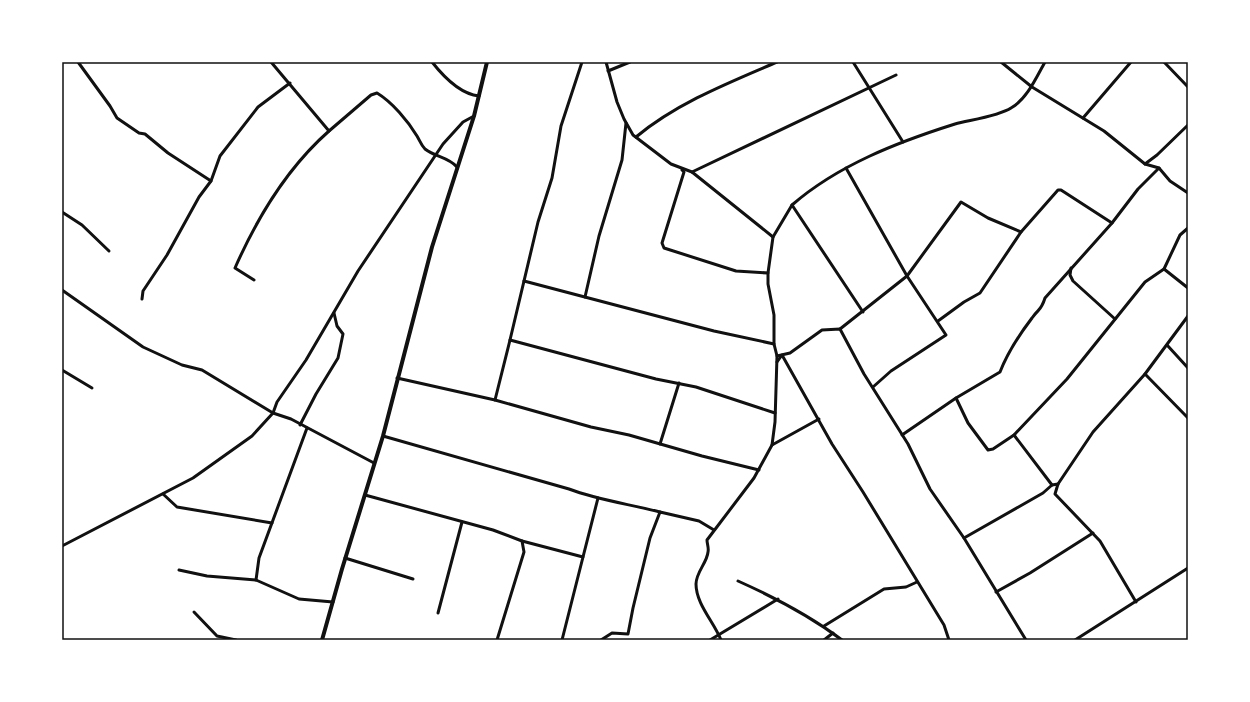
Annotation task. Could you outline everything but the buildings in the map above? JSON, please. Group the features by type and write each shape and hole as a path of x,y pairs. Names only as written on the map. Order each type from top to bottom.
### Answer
{"street":[{"path":"78,62 110,106 116,118 140,133 146,134 168,153 211,181"},
{"path":"271,62 290,83 329,132"},
{"path":"432,62 441,74 455,85 472,95 479,96"},
{"path":"322,640 345,558 383,436 432,247 474,116 487,62"},
{"path":"495,400 538,222 552,178 561,126 582,62"},
{"path":"606,62 617,102 626,123 636,137 671,164 682,170 692,172 773,237"},
{"path":"608,71 630,62"},
{"path":"636,137 657,120 698,97 777,62"},
{"path":"853,62 868,89 903,142"},
{"path":"1001,62 1032,87 1104,131 1145,164 1159,168 1170,181 1188,193"},
{"path":"721,640 698,594 696,583 698,572 708,553 707,540 754,478 772,445 775,413 777,356 774,344 774,315 768,284 768,273 773,237 792,205 813,187 846,168 903,142 955,124 1010,109 1032,87 1045,62"},
{"path":"1083,118 1131,62"},
{"path":"1164,62 1188,86"},
{"path":"692,172 896,75"},
{"path":"142,299 143,291 166,255 199,197 211,181 220,156 258,107 290,83"},
{"path":"254,280 235,268 246,243 291,170 329,132 371,95 377,93 397,112 418,137 421,145 435,155 448,160 458,167"},
{"path":"62,546 193,478 252,436 273,413 277,402 306,360 358,271 435,155 463,122 474,116"},
{"path":"585,297 599,236 622,160 626,123"},
{"path":"1145,164 1157,155 1188,125"},
{"path":"846,168 907,276 946,335 891,371 873,387"},
{"path":"902,435 956,398 1000,372 1006,356 1032,318 1043,306 1045,298 1112,223 1138,189 1159,168"},
{"path":"682,170 684,172 662,244 664,248 736,271 768,273"},
{"path":"938,321 964,302 980,293 1021,232 1058,190 1112,223"},
{"path":"777,356 790,353 822,330 840,329 907,276 961,202 988,218 1021,232"},
{"path":"792,205 863,312"},
{"path":"62,212 82,225 108,251"},
{"path":"956,398 968,423 988,450 993,449 1014,435 1067,378 1145,282 1164,269 1180,235 1188,228"},
{"path":"1071,268 1070,275 1073,281 1116,319"},
{"path":"1164,269 1188,288"},
{"path":"524,281 714,331 774,344"},
{"path":"62,290 143,347 182,365 202,370 273,413 307,428 374,463"},
{"path":"300,425 316,394 338,358 343,334 337,326 334,313"},
{"path":"1136,602 1100,541 1056,494 1058,484 1093,432 1145,374 1188,316"},
{"path":"840,329 848,348 902,435 930,489 964,538 1026,640"},
{"path":"510,340 696,387 775,413"},
{"path":"1167,345 1188,368"},
{"path":"776,364 782,355"},
{"path":"782,355 832,444 864,492 944,625 949,640"},
{"path":"62,370 92,388"},
{"path":"1145,374 1188,418"},
{"path":"397,378 495,400 591,428 660,444 758,470"},
{"path":"660,444 679,383"},
{"path":"772,445 819,420"},
{"path":"256,580 258,558 307,428"},
{"path":"1014,435 1052,485"},
{"path":"383,436 598,498 699,521 714,530"},
{"path":"964,538 1043,492 1052,485 1058,484"},
{"path":"163,494 176,507 272,523"},
{"path":"365,494 493,530 522,541 583,557"},
{"path":"562,640 598,498"},
{"path":"601,640 612,633 628,634 650,538 660,512"},
{"path":"438,613 462,522"},
{"path":"996,592 1030,573 1093,533"},
{"path":"497,640 524,552 522,541"},
{"path":"345,558 413,579"},
{"path":"1075,640 1188,568"},
{"path":"179,570 207,576 256,580 299,599 333,602"},
{"path":"738,581 778,599 824,626 842,640"},
{"path":"824,626 884,589 906,587 917,582"},
{"path":"710,640 718,633 778,599"},
{"path":"194,612 217,636 236,640"},
{"path":"824,640 833,634"}]}
